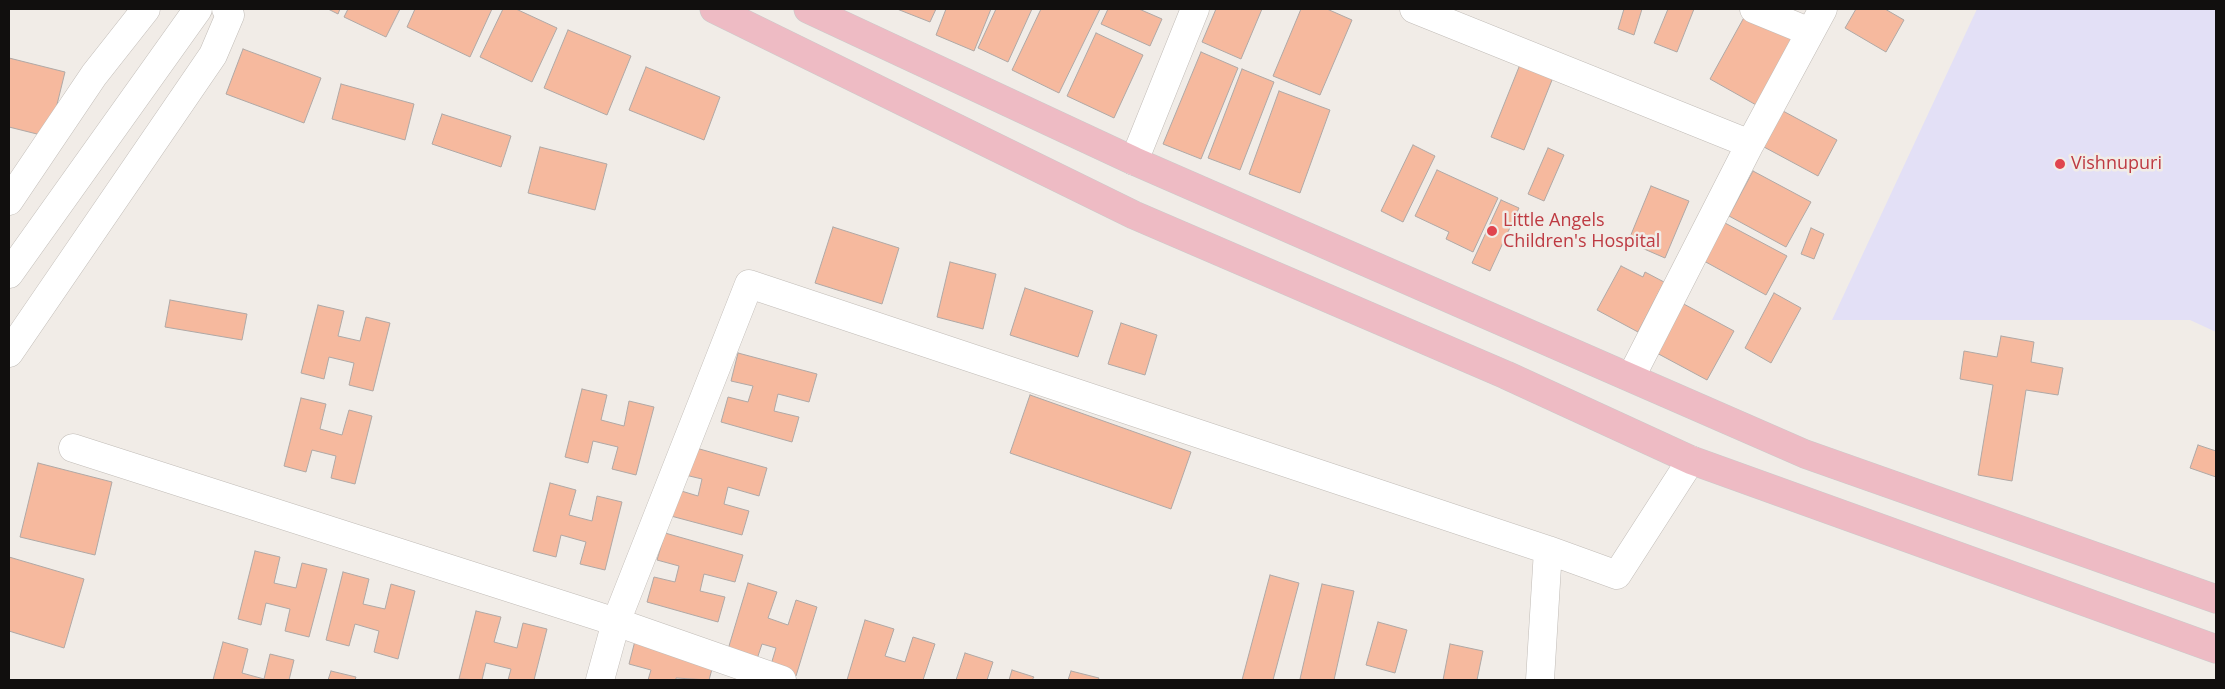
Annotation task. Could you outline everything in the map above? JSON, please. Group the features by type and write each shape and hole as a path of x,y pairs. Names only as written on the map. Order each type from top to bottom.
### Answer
{"main road":[{"path":"714,9 1134,215 1506,375 1691,460 2216,649"},
{"path":"808,9 1134,161 1805,454 2216,599"}],"street":[{"path":"9,201 94,75 146,9"},
{"path":"9,353 213,55 230,15 226,9"},
{"path":"1134,161 1195,9"},
{"path":"1414,9 1750,144"},
{"path":"1754,9 1810,32"},
{"path":"1631,377 1750,144 1823,9"},
{"path":"9,274 197,10"},
{"path":"600,680 616,622 749,284 1548,550 1617,575 1691,460"},
{"path":"72,448 616,622 782,680"},
{"path":"1540,680 1548,550"}],"shaded area":[{"name":"Vishnupuri","path":"1977,9 2216,9 2216,332 2190,320 1832,320"}],"building":[{"path":"328,9 340,9 338,14"},
{"path":"348,9 400,9 386,37 344,17"},
{"path":"415,9 492,9 470,57 407,27"},
{"path":"503,9 516,9 557,28 532,82 480,57"},
{"path":"897,9 936,9 930,22"},
{"path":"946,9 991,9 974,51 936,35"},
{"path":"996,9 1032,9 1008,62 978,48"},
{"path":"1041,9 1100,9 1059,93 1012,70"},
{"path":"1108,9 1139,9 1162,19 1150,46 1101,24"},
{"path":"1216,9 1262,9 1241,59 1202,42"},
{"path":"1301,9 1327,9 1352,20 1320,95 1273,76"},
{"path":"1624,9 1642,9 1634,35 1618,29"},
{"path":"1668,9 1694,9 1677,52 1654,43"},
{"path":"1856,9 1885,9 1904,20 1886,52 1845,28"},
{"path":"1747,12 1795,39 1758,106 1710,79"},
{"path":"568,30 631,56 607,115 544,88"},
{"path":"1096,33 1143,55 1114,118 1067,96"},
{"path":"243,49 321,78 304,123 226,94"},
{"path":"1201,52 1238,68 1201,159 1163,144"},
{"path":"9,58 65,72 49,137 9,127"},
{"path":"1521,62 1554,75 1524,150 1491,137"},
{"path":"646,67 720,97 704,140 629,110"},
{"path":"1242,69 1274,82 1240,170 1208,158"},
{"path":"341,84 414,104 405,140 332,119"},
{"path":"1279,91 1330,110 1300,193 1249,174"},
{"path":"1783,111 1837,140 1818,176 1764,147"},
{"path":"442,114 511,136 501,167 432,144"},
{"path":"1413,145 1435,156 1403,222 1381,211"},
{"path":"540,147 607,164 595,210 528,193"},
{"path":"1548,148 1564,155 1544,201 1528,194"},
{"path":"1437,170 1498,198 1473,252 1446,239 1449,232 1415,216"},
{"path":"1753,171 1811,202 1786,247 1729,216"},
{"path":"1651,186 1689,201 1665,258 1628,242"},
{"path":"1501,200 1519,208 1490,271 1472,263"},
{"path":"1725,223 1787,256 1766,295 1704,261"},
{"path":"833,227 899,248 882,304 815,283"},
{"path":"1811,228 1824,234 1814,259 1801,254"},
{"path":"950,262 996,274 983,329 937,317"},
{"path":"1621,266 1643,277 1645,272 1664,282 1638,332 1597,310"},
{"path":"1025,288 1093,311 1078,357 1010,335"},
{"path":"1774,293 1801,308 1771,363 1745,348"},
{"path":"170,300 247,314 242,340 165,327"},
{"path":"1680,302 1734,331 1707,380 1653,351"},
{"path":"318,305 344,311 338,336 360,341 366,317 390,323 373,391 349,385 354,363 329,357 324,379 301,373"},
{"path":"1121,323 1157,335 1145,375 1108,364"},
{"path":"2001,336 2034,342 2031,362 2063,368 2058,395 2026,390 2012,481 1978,475 1993,385 1960,379 1964,351 1997,357"},
{"path":"738,353 817,374 809,402 778,394 774,411 799,417 792,442 721,422 728,397 748,402 753,386 731,381"},
{"path":"582,389 607,395 601,420 624,426 629,401 654,407 636,475 612,469 618,447 593,441 588,463 565,457"},
{"path":"1030,395 1191,452 1171,509 1010,453"},
{"path":"301,398 326,404 320,429 342,435 349,410 372,416 355,484 331,478 336,456 312,450 306,472 284,466"},
{"path":"2198,445 2216,451 2216,477 2190,468"},
{"path":"689,446 767,468 759,496 728,487 724,504 749,511 742,535 671,516 678,490 698,496 702,479 681,474"},
{"path":"38,463 112,482 95,555 20,537"},
{"path":"550,483 576,490 569,515 592,521 597,496 622,502 605,570 580,564 586,542 561,535 556,557 533,551"},
{"path":"665,533 743,555 735,582 704,574 700,591 725,597 718,622 647,602 654,577 675,582 679,566 657,560"},
{"path":"255,551 280,557 274,583 296,588 302,563 327,569 309,637 285,631 290,609 266,603 261,625 238,619"},
{"path":"9,557 84,579 64,648 9,631"},
{"path":"343,572 369,579 363,604 385,609 391,584 415,591 398,659 374,652 379,631 355,624 349,646 326,640"},
{"path":"1270,575 1299,583 1273,680 1242,680"},
{"path":"748,583 777,592 768,618 788,625 796,600 817,607 796,676 770,668 776,648 762,644 755,665 726,656"},
{"path":"1322,584 1354,591 1334,680 1304,680 1300,679"},
{"path":"476,611 501,617 494,642 517,648 523,623 547,629 534,680 508,680 511,669 486,663 482,680 459,679"},
{"path":"865,620 894,629 885,656 905,662 913,637 935,644 923,680 847,680"},
{"path":"1378,622 1407,630 1395,673 1366,665"},
{"path":"636,637 715,658 709,680 676,678 676,680 648,680 651,670 629,664"},
{"path":"223,642 248,649 242,673 264,679 270,654 294,660 289,680 213,680"},
{"path":"1450,644 1483,651 1477,680 1443,680"},
{"path":"965,653 993,662 987,680 956,680"},
{"path":"1012,670 1034,677 1032,680 1009,680"},
{"path":"331,671 356,677 355,680 328,680"},
{"path":"1071,671 1099,678 1098,680 1068,680"}],"place":[{"name":"Vishnupuri","path":"2060,164"},
{"name":"Little Angels Children's Hospital","path":"1492,231"}]}
